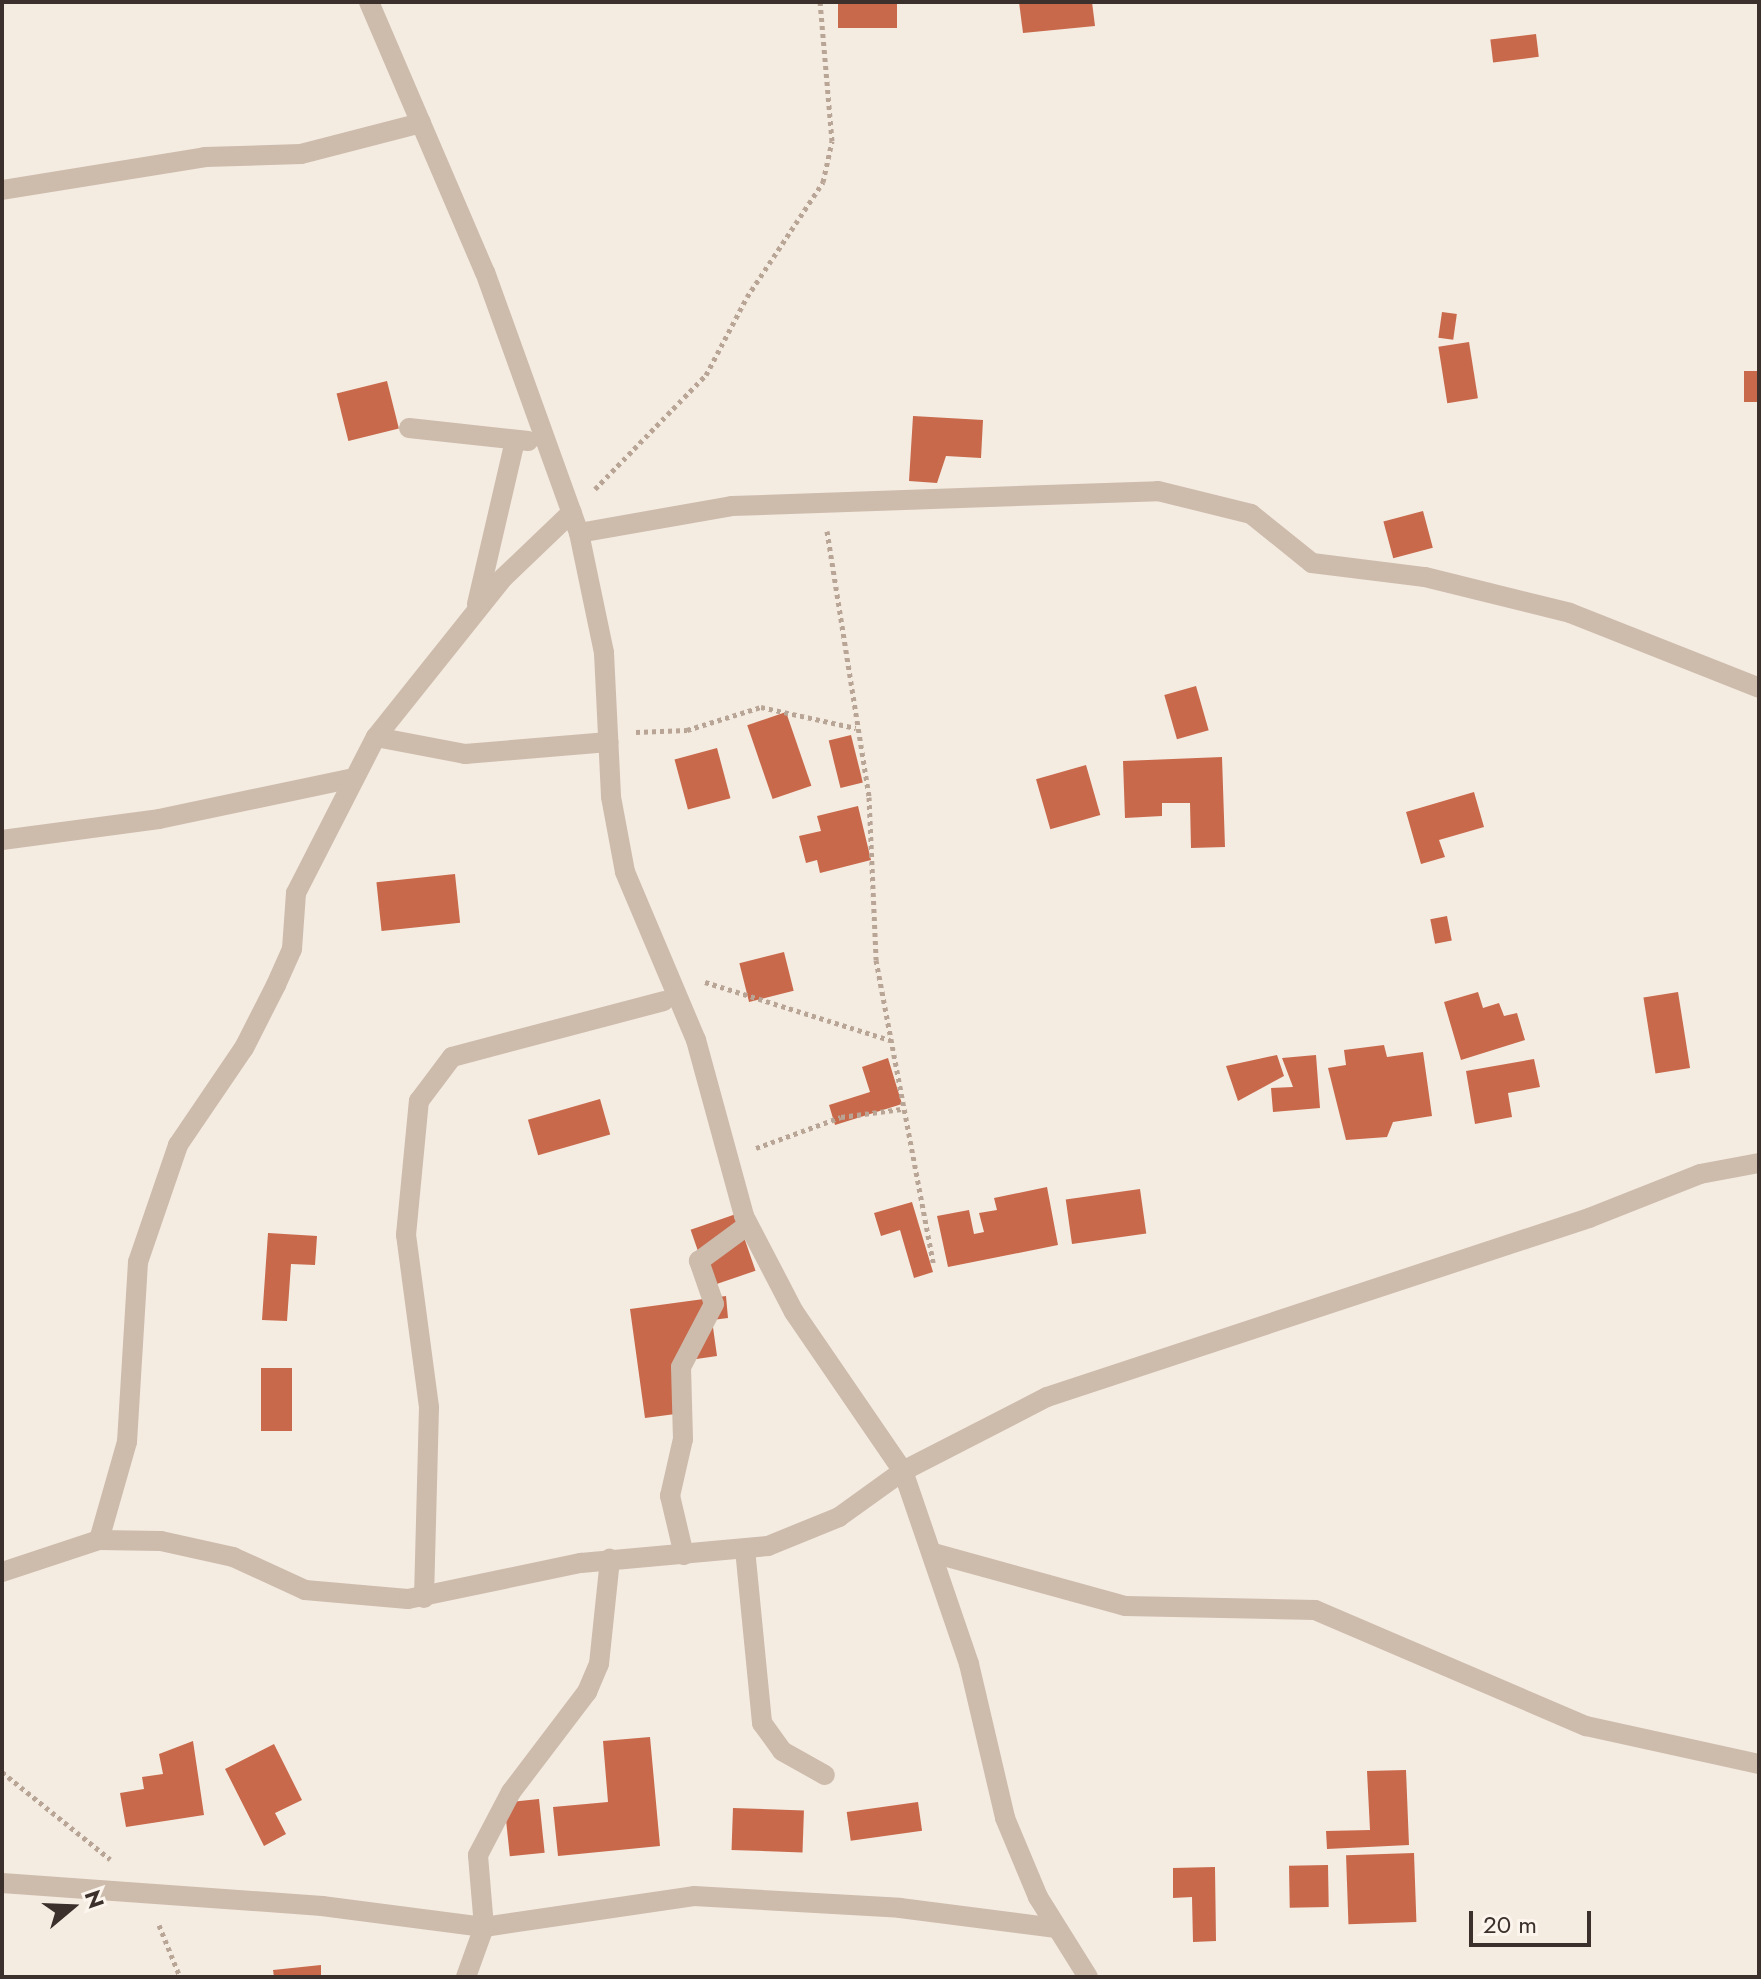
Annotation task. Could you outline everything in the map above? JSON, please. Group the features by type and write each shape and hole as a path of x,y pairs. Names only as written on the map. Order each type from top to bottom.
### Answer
{"street":[{"path":"369,2 421,123 579,533 604,653 608,740 625,872 673,977 714,1093 728,1160 748,1225 794,1312 903,1471 969,1664 1005,1818 1057,1928 1088,1977"},
{"path":"2,190 205,157 301,154 421,123"},
{"path":"409,428 546,442"},
{"path":"475,612 515,441"},
{"path":"579,533 732,506 1158,491 1251,514 1312,563 1425,577 1570,613 1759,688"},
{"path":"99,1540 127,1442 138,1262 178,1145 244,1048 292,949 296,893 376,737 475,612 572,512"},
{"path":"376,737 465,754 608,740"},
{"path":"2,840 159,819 354,778"},
{"path":"424,1598 429,1407 406,1235 419,1101 452,1057 664,1001"},
{"path":"2,1572 99,1540 194,1546 305,1590 424,1598 610,1559 745,1549 839,1517 903,1471 1047,1397 1589,1218 1700,1174 1759,1163"},
{"path":"684,1555 670,1496 683,1439 681,1367 714,1304 699,1261 748,1225"},
{"path":"745,1549 762,1723 782,1751 825,1775"},
{"path":"933,1553 1125,1606 1315,1610 1586,1726 1759,1764"},
{"path":"466,1977 484,1927 478,1855 511,1792 587,1692 599,1664 610,1559"},
{"path":"2,1883 322,1906 484,1927 694,1896 900,1908 1057,1928"}],"path":[{"path":"572,512 706,375 747,297 809,212 832,141 820,2"},
{"path":"823,503 869,797 876,960 901,1109 933,1263"},
{"path":"608,740 687,730 761,707 856,729"},
{"path":"673,977 890,1040"},
{"path":"728,1160 841,1117 901,1109"}],"building":[{"path":"838,2 897,2 897,28 838,28"},
{"path":"1019,2 1092,2 1095,26 1023,33"},
{"path":"1536,34 1539,57 1493,62 1490,40"},
{"path":"1442,312 1457,314 1453,340 1438,338"},
{"path":"1469,342 1478,398 1447,403 1438,347"},
{"path":"1744,371 1759,371 1759,402 1744,402"},
{"path":"387,381 399,429 348,441 337,394"},
{"path":"913,416 983,420 981,458 946,456 937,483 909,481"},
{"path":"1423,511 1433,548 1393,558 1383,522"},
{"path":"1196,686 1209,730 1177,739 1164,695"},
{"path":"786,712 811,786 773,799 747,725"},
{"path":"851,735 863,783 841,788 829,741"},
{"path":"717,748 730,798 688,810 674,759"},
{"path":"1222,757 1225,847 1191,848 1190,803 1162,803 1162,816 1125,818 1123,761"},
{"path":"1086,765 1100,815 1050,829 1036,779"},
{"path":"1474,792 1484,827 1439,840 1445,857 1421,864 1406,812"},
{"path":"858,806 871,860 820,873 817,860 806,863 799,836 821,831 817,816"},
{"path":"455,874 460,923 382,931 376,882"},
{"path":"1447,916 1452,941 1435,944 1430,919"},
{"path":"784,952 794,991 749,1002 739,963"},
{"path":"1478,992 1483,1008 1499,1003 1504,1016 1517,1013 1525,1040 1461,1060 1444,1002"},
{"path":"1678,992 1690,1068 1655,1074 1643,997"},
{"path":"1384,1045 1387,1057 1423,1052 1432,1116 1393,1122 1387,1137 1346,1140 1328,1068 1346,1065 1344,1050"},
{"path":"1277,1055 1284,1076 1238,1101 1226,1066"},
{"path":"1316,1055 1320,1108 1273,1112 1271,1088 1293,1087 1282,1058"},
{"path":"888,1058 902,1104 835,1125 829,1105 870,1092 862,1067"},
{"path":"1534,1059 1540,1087 1508,1093 1512,1117 1475,1124 1466,1071"},
{"path":"600,1099 610,1135 538,1155 528,1120"},
{"path":"1047,1187 1058,1245 948,1267 937,1216 969,1210 974,1234 984,1232 979,1213 997,1210 994,1198"},
{"path":"1140,1189 1146,1234 1072,1244 1066,1199"},
{"path":"912,1202 933,1272 914,1278 900,1230 881,1236 874,1213"},
{"path":"736,1214 756,1271 710,1286 691,1230"},
{"path":"268,1233 317,1236 315,1265 291,1264 287,1321 262,1320"},
{"path":"726,1296 728,1318 712,1320 717,1356 676,1362 683,1413 645,1418 630,1309"},
{"path":"261,1368 292,1368 292,1431 261,1431"},
{"path":"650,1737 660,1846 558,1856 553,1807 608,1802 603,1741"},
{"path":"193,1741 204,1815 126,1827 120,1793 144,1789 142,1777 163,1774 159,1754"},
{"path":"274,1744 302,1800 275,1813 286,1834 264,1846 225,1769"},
{"path":"1406,1770 1409,1845 1327,1849 1326,1831 1370,1830 1367,1771"},
{"path":"539,1799 545,1853 510,1856 504,1803"},
{"path":"918,1802 922,1831 851,1841 847,1812"},
{"path":"733,1808 804,1810 802,1852 732,1850"},
{"path":"1414,1853 1416,1922 1348,1924 1346,1855"},
{"path":"1328,1865 1329,1907 1290,1908 1289,1866"},
{"path":"1215,1867 1216,1941 1193,1942 1192,1897 1173,1898 1173,1868"},
{"path":"321,1965 321,1977 274,1977 273,1970"}]}
